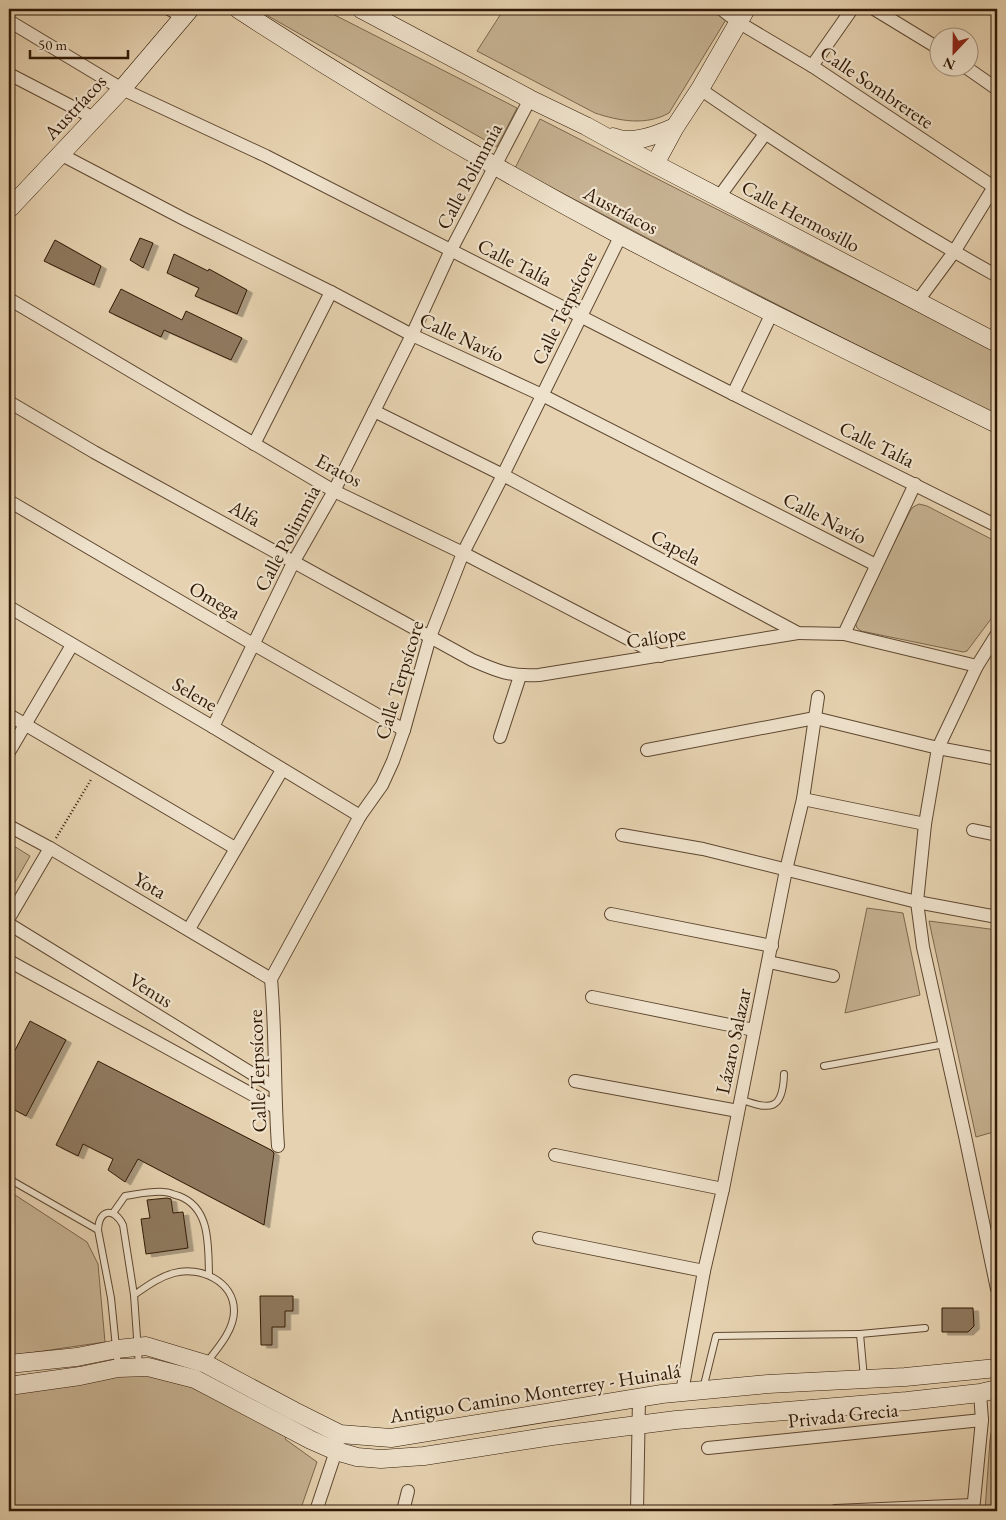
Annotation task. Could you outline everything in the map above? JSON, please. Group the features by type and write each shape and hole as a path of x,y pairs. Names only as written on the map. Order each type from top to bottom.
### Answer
{"street":[{"name":"Austríacos","path":"238,9 328,68 494,166 620,235 772,313 997,424"},
{"path":"362,9 530,99 586,126 621,140 647,137 675,127"},
{"name":"Calle Sombrerete","path":"721,9 742,15 812,66 996,184"},
{"path":"812,66 852,9"},
{"path":"874,9 928,42"},
{"name":"Austríacos","path":"12,199 60,154 122,89 181,11"},
{"path":"655,164 742,15"},
{"name":"Calle Talía","path":"9,21 122,89 266,156 997,526"},
{"path":"9,74 94,118"},
{"path":"978,76 997,89"},
{"path":"700,89 765,134 954,252 997,276"},
{"name":"Calle Polimmia","path":"213,727 294,561 334,491 412,335 451,250 530,99"},
{"name":"Calle Hermosillo","path":"586,126 997,343"},
{"path":"719,197 765,134"},
{"name":"Calle Navío","path":"60,154 412,335 542,395 876,564"},
{"path":"918,302 954,252 996,184"},
{"name":"Calle Terpsícore","path":"278,1146 274,1088 271,979 360,816 382,785 404,730 430,637 463,553 620,235"},
{"path":"254,444 331,292"},
{"name":"Eratos","path":"9,299 334,491 463,553 660,656"},
{"path":"733,394 772,313"},
{"name":"Alfa","path":"9,402 94,452 480,664 497,671 520,676"},
{"name":"Capela","path":"374,411 503,475 798,633 844,634 977,666"},
{"path":"844,634 915,484"},
{"name":"Omega","path":"9,501 404,730"},
{"name":"Selene","path":"9,607 360,816"},
{"name":"Calíope","path":"520,676 561,672 798,633"},
{"path":"997,634 977,666 938,748 924,824 917,902 922,947 945,1044 997,1289"},
{"path":"9,752 72,645"},
{"path":"500,737 520,676"},
{"name":"Lázaro Salazar","path":"682,1392 704,1271 723,1189 786,870 803,799 818,697"},
{"path":"9,715 235,848"},
{"path":"647,750 815,718 938,748 997,759"},
{"path":"189,929 282,770"},
{"path":"803,799 924,824"},
{"name":"Yota","path":"9,826 189,929 271,979"},
{"path":"973,830 997,836"},
{"path":"622,835 703,849 917,902 997,917"},
{"path":"9,918 50,848"},
{"path":"611,914 772,946"},
{"name":"Venus","path":"9,924 274,1088"},
{"name":"Venus","path":"9,961 275,1107"},
{"path":"769,962 833,976"},
{"path":"592,997 754,1030"},
{"path":"575,1081 739,1105"},
{"path":"555,1155 723,1189"},
{"path":"539,1238 704,1271"},
{"name":"Antiguo Camino Monterrey - Huinalá","path":"9,1364 77,1357 117,1349 146,1346 206,1364 294,1412 357,1457 381,1459 424,1456 552,1436 676,1420 907,1401 980,1393 997,1389"},
{"name":"Antiguo Camino Monterrey - Huinalá","path":"9,1386 80,1376 118,1368 148,1367 194,1379 311,1440 338,1442 422,1434 682,1392 905,1377 997,1368"},
{"path":"905,1377 907,1401"},
{"path":"835,1511 973,1508 982,1420 980,1393"},
{"path":"634,1511 639,1398"},
{"name":"Privada Grecia","path":"708,1448 982,1420"},
{"path":"422,1434 417,1441 417,1446 419,1452 424,1456"},
{"path":"316,1511 338,1442"},
{"path":"403,1511 408,1491"}],"lane":[{"path":"824,1066 945,1044"},
{"path":"739,1105 768,1107 778,1102 784,1090 784,1074"},
{"path":"9,1178 98,1230"},
{"path":"113,1213 125,1196 148,1192 167,1192 189,1200 201,1213 208,1240 209,1275"},
{"path":"118,1368 111,1298 98,1230 98,1222 107,1213 119,1216 123,1225 134,1295 139,1367"},
{"path":"134,1295 159,1278 176,1272 195,1271 209,1275 221,1282 230,1295 234,1311 229,1330 219,1347 194,1379"},
{"path":"703,1390 716,1336 860,1334 925,1328"},
{"path":"860,1334 864,1379"}],"path":[{"path":"50,848 98,768"}],"shaded area":[{"path":"256,9 323,9 517,108 497,147"},
{"path":"504,9 713,9 727,18 669,113 651,120 632,121 595,113 477,51"},
{"path":"540,119 997,352 997,417 651,240 515,168"},
{"path":"919,504 927,506 997,542 997,611 967,651 963,652 861,631 857,628 855,622 910,511"},
{"path":"9,843 30,856 9,893"},
{"path":"867,908 903,913 920,995 845,1013"},
{"path":"929,921 997,930 997,1131 976,1137"},
{"path":"9,1191 87,1242 98,1264 105,1342 9,1356"},
{"path":"138,1361 292,1427 285,1439 317,1462 300,1511 247,1511 227,1505 222,1511 9,1511 9,1377"},
{"path":"997,1399 997,1511 985,1511 990,1440"}],"building":[{"path":"140,238 153,243 143,268 130,260"},
{"path":"55,240 101,266 94,285 44,261"},
{"path":"174,254 208,271 209,269 247,290 237,314 195,296 199,288 167,273"},
{"path":"121,289 182,320 186,311 242,338 231,360 164,330 161,337 109,312"},
{"path":"30,1021 66,1040 26,1116 9,1107 9,1062"},
{"path":"98,1061 271,1150 274,1153 264,1225 138,1159 125,1182 108,1170 113,1159 83,1144 78,1156 56,1145"},
{"path":"171,1199 173,1213 183,1212 188,1248 146,1254 141,1219 150,1218 147,1200"},
{"path":"260,1296 293,1296 293,1311 285,1311 285,1327 272,1327 272,1345 261,1345"},
{"path":"942,1308 973,1308 974,1326 968,1332 942,1332"}]}
